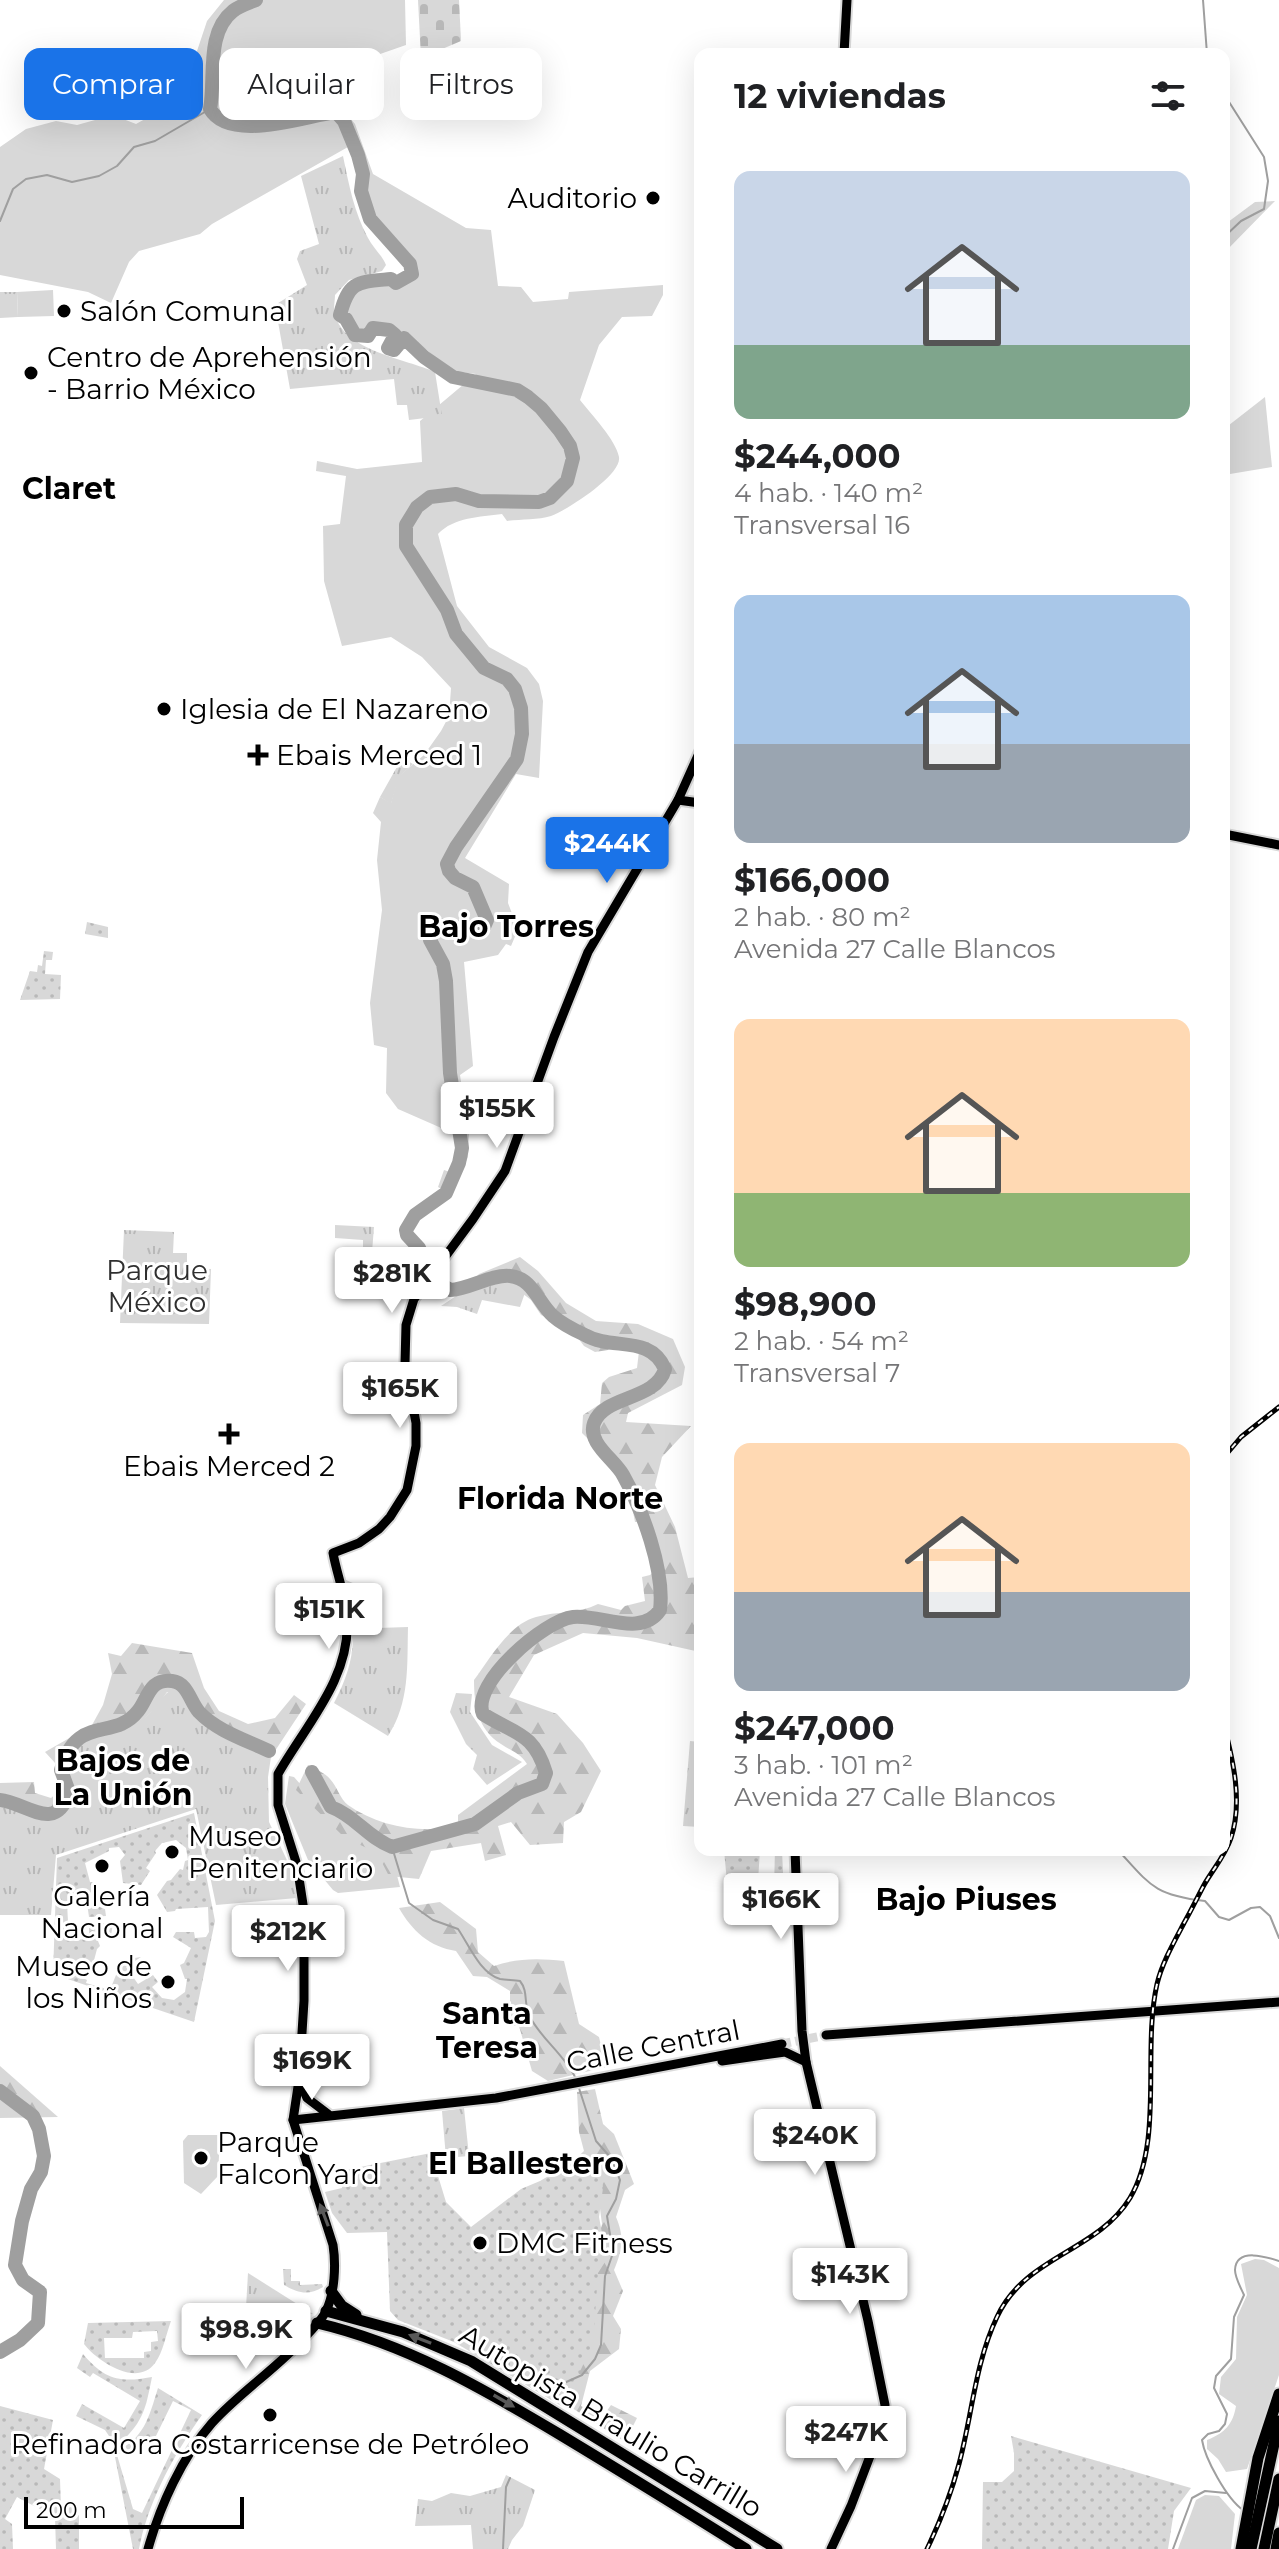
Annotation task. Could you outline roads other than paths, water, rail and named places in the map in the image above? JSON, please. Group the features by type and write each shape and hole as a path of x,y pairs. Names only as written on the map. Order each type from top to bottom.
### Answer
{"highway":[{"path":"331,2291 342,2306 362,2320"},
{"name":"Autopista Braulio Carrillo","path":"326,2311 425,2340 471,2361 777,2549"},
{"name":"Autopista Braulio Carrillo","path":"317,2323 389,2344 453,2372 746,2549"},
{"path":"1241,2549 1258,2458 1279,2394"},
{"path":"1251,2549 1279,2421"},
{"path":"1264,2549 1279,2479"},
{"path":"1276,2549 1279,2533"}],"main road":[{"path":"844,48 847,0"},
{"path":"148,2549 164,2504 203,2435 224,2411 289,2354 317,2323 326,2311 331,2291 335,2260 333,2245 293,2120 304,2001 304,1911 297,1865 279,1814 277,1790 278,1774 337,1676 345,1657 347,1617 333,1553 371,1536 402,1500 412,1473 416,1446 416,1423 405,1363 406,1325 414,1299 505,1171 588,952 678,800 694,764"},
{"path":"678,800 694,802"},
{"path":"1230,835 1279,845"},
{"path":"795,1856 800,2000 806,2062 885,2405 883,2422 831,2549"},
{"path":"826,2035 1279,2002"},
{"name":"Calle Central","path":"293,2120 496,2098 782,2044"},
{"path":"663,2067 785,2052 806,2062"},
{"path":"299,2080 313,2106 331,2116"},
{"path":"273,2316 286,2324 293,2335 289,2354"}],"waterway":[{"path":"256,0 233,11 218,31 210,109 220,119 250,126 336,112 344,121 358,155 363,174 361,191 370,219 410,264 412,274 396,283 391,279 356,285 347,295 340,315 355,335 368,336 373,328 389,330 395,335 388,348 394,350 404,338 424,357 453,377 517,390 541,408 560,431 570,446 573,458 567,481 550,498 539,502 479,501 456,494 430,497 417,507 406,525 406,546 447,610 456,634 484,668 507,679 515,689 521,708 522,734 517,759 447,864 455,878 473,887 487,920 484,927 472,929 435,925 430,932 430,940 443,964 446,981 450,1073 462,1148 446,1193 415,1215 406,1230 407,1235 419,1248 432,1278 450,1290 495,1277 518,1278 530,1286 548,1311 564,1324 596,1340 650,1351 665,1369 652,1387 608,1407 594,1423 593,1430 598,1444 623,1475 638,1505 656,1559 660,1610 652,1618 632,1624 573,1617 545,1629 498,1671 482,1701 483,1714 522,1736 535,1749 546,1773 542,1784 518,1793 475,1824 392,1847 331,1807 312,1772"},
{"path":"1203,0 1207,48"},
{"path":"1230,103 1264,157 1268,181 1264,209 1241,221 1230,231"},
{"path":"0,221 13,189 26,179 47,175 72,182 99,176 117,166 134,147 155,141 210,109"},
{"path":"0,1800 39,1813 56,1812 69,1792 61,1770 76,1741 86,1734 128,1720 138,1711 150,1690 164,1681 182,1685 199,1712 214,1725 269,1751"},
{"path":"392,1847 409,1903 433,1920 458,1929 481,1965 493,1976 520,1981 530,2017 576,2079"},
{"path":"1123,1856 1154,1886 1174,1895 1205,1901 1219,1917 1229,1920 1251,1908 1260,1907 1270,1916 1279,1938"},
{"path":"557,2397 564,2383 582,2375 595,2359 601,2345 605,2276 613,2253 607,2216 616,2199 620,2180 611,2158 596,2141 578,2085"},
{"path":"0,2091 33,2116 44,2156 22,2221 15,2265 23,2280 40,2292 38,2323 20,2340 0,2352"},
{"path":"1243,2510 1218,2478 1202,2440 1208,2434 1219,2431 1225,2424 1227,2414 1214,2388 1216,2376 1231,2359 1234,2317 1244,2295 1236,2276 1237,2263 1241,2258 1253,2255 1279,2261"},
{"path":"503,2549 506,2487 510,2478"},
{"path":"1173,2549 1192,2498 1205,2491 1226,2493"}],"tunnel":[{"path":"782,2044 826,2035"}],"railway":[{"path":"1230,1450 1241,1437 1279,1407"},
{"path":"1230,1748 1236,1810 1230,1841"},
{"path":"927,2549 956,2475 979,2371 997,2317 1009,2297 1025,2280 1099,2231 1116,2216 1130,2198 1140,2175 1150,2123 1151,2038 1157,1984 1172,1945 1223,1856"}],"place":[{"name":"Auditorio","path":"653,198"},
{"name":"Salón Comunal","path":"64,311"},
{"name":"Centro de Aprehensión - Barrio México","path":"31,373"},
{"name":"Iglesia de El Nazareno","path":"164,709"},
{"name":"Ebais Merced 1","path":"258,755"},
{"name":"Ebais Merced 2","path":"229,1434"},
{"name":"Museo Penitenciario","path":"172,1852"},
{"name":"Galería Nacional","path":"102,1866"},
{"name":"Museo de los Niños","path":"168,1982"},
{"name":"Parque Falcon Yard","path":"201,2158"},
{"name":"DMC Fitness","path":"480,2243"},
{"name":"Refinadora Costarricense de Petróleo","path":"270,2415"}],"district":[{"name":"Claret","path":"69,489"},
{"name":"Bajo Torres","path":"506,927"},
{"name":"Florida Norte","path":"560,1499"},
{"name":"Bajos de La Unión","path":"123,1778"},
{"name":"Bajo Piuses","path":"966,1900"},
{"name":"Santa Teresa","path":"487,2031"},
{"name":"El Ballestero","path":"526,2164"}],"park label":[{"name":"Parque México","path":"157,1286"}]}
